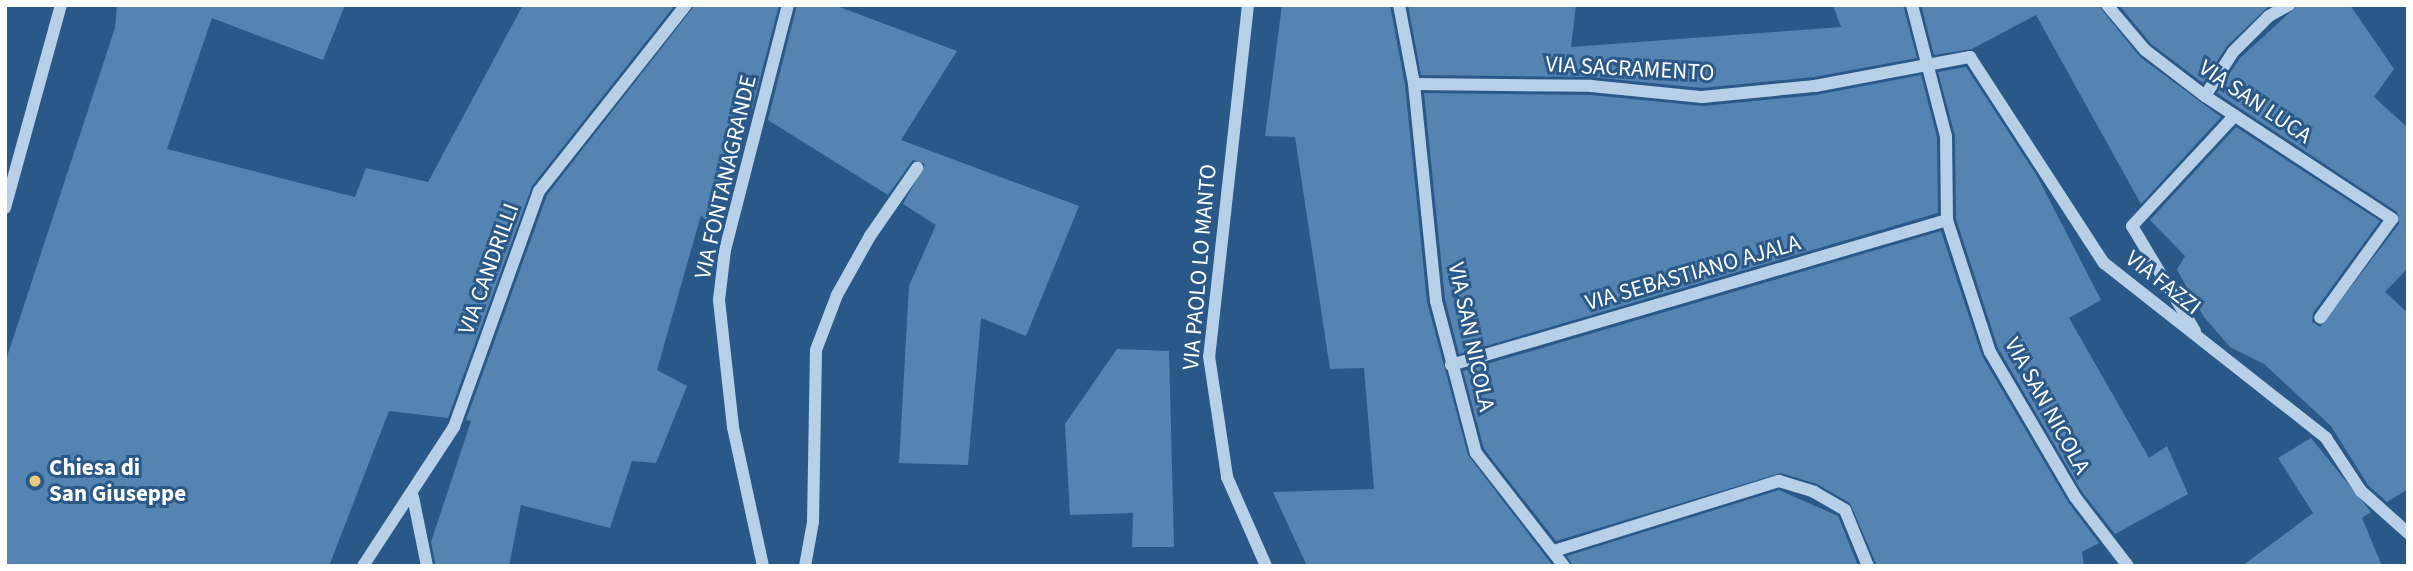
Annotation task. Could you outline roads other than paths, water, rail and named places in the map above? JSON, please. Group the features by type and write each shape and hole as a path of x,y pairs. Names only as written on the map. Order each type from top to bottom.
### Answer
{"street":[{"path":"5,208 61,5"},
{"name":"VIA CANDRILLI","path":"363,566 413,496 454,427 539,191 686,5"},
{"name":"VIA FONTANAGRANDE","path":"763,566 733,428 719,300 725,250 753,154 788,5"},
{"name":"VIA PAOLO LO MANTO","path":"1248,5 1209,356 1227,477 1266,566"},
{"name":"VIA SAN NICOLA","path":"1399,5 1414,84 1436,301 1476,453 1564,566"},
{"name":"VIA SAN NICOLA","path":"1912,5 1946,136 1947,220 1990,352 2074,497 2128,566"},
{"name":"VIA SAN LUCA","path":"2107,5 2145,50 2205,96 2392,219 2320,318"},
{"path":"2205,96 2234,52 2269,16 2289,5"},
{"name":"VIA FAZZI","path":"1925,63 1970,57 2104,263 2326,438 2361,491 2408,533"},
{"name":"VIA SACRAMENTO","path":"1414,84 1591,86 1702,97 1815,86 1925,63"},
{"path":"2199,338 2132,226 2235,115"},
{"path":"806,566 813,522 816,350 857,260 917,167"},
{"name":"VIA SEBASTIANO AJALA","path":"1451,365 1947,220"},
{"path":"1554,551 1779,481 1814,492 1845,510 1868,566"},
{"path":"413,496 427,566"}],"place":[{"name":"Chiesa di San Giuseppe","path":"35,481"}]}
